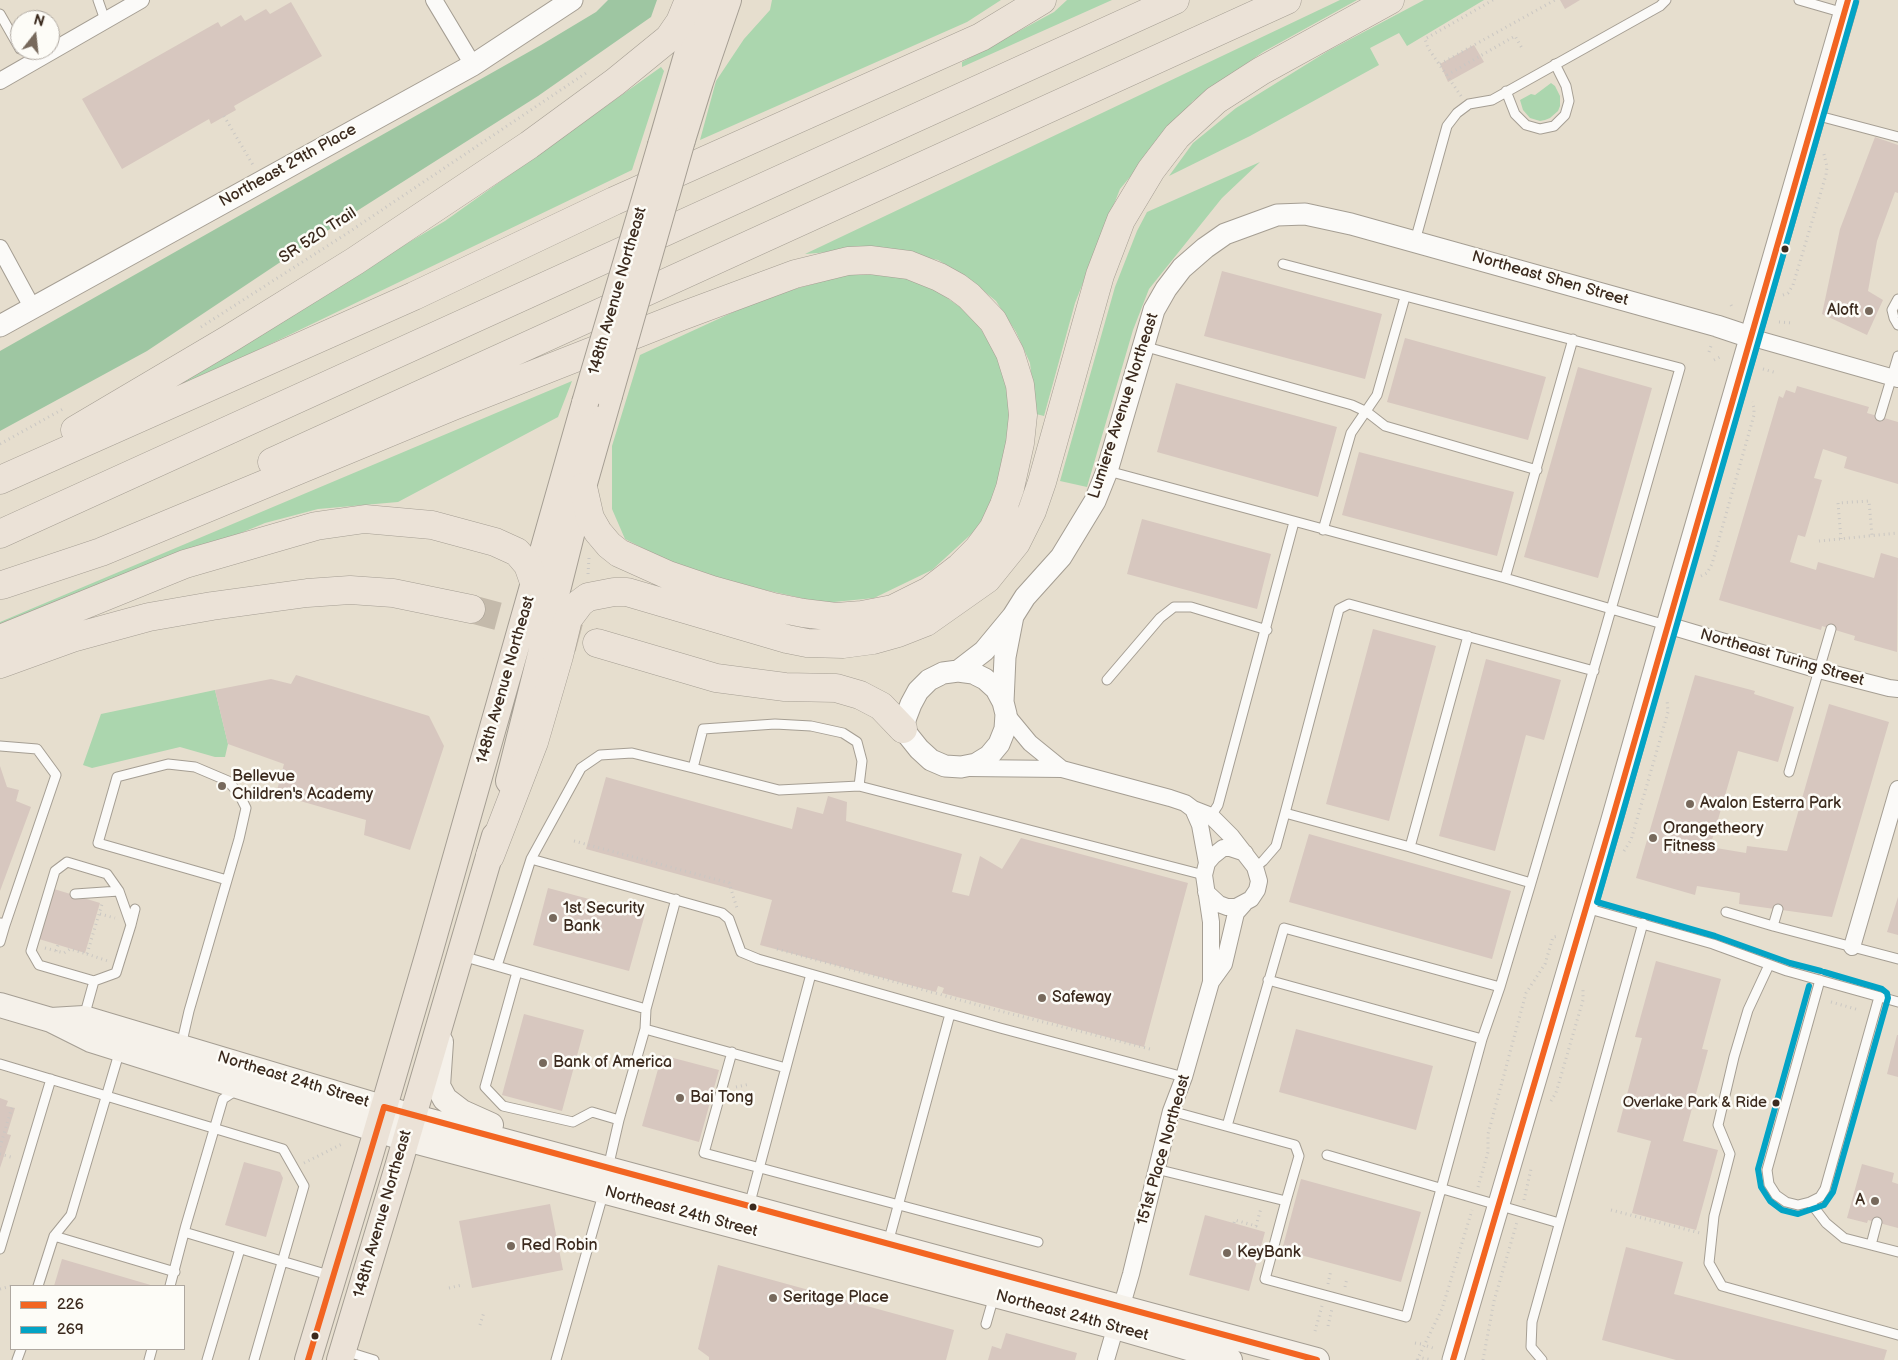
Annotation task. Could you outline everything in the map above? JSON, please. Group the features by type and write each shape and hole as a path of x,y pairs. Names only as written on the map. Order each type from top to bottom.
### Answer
{"highway":[{"path":"0,472 63,437 229,338 371,250 514,155 615,82 669,38 680,22 689,0"},
{"path":"0,480 414,296 614,201 981,37 1042,0"},
{"path":"0,534 1175,0"},
{"path":"1,585 1287,0"},
{"path":"490,856 534,742 568,619 580,603 588,597 614,592 627,592 780,637 807,643 842,644 873,640 926,622 987,579 1016,543 1032,511 1042,482 1100,275 1121,220 1151,170 1177,136 1216,100 1261,70 1390,0"},
{"path":"1,585 101,552 453,406 682,316 795,274 841,263 870,260 909,265 939,277 956,287 976,303 993,321 1010,353 1020,384 1022,415 1020,443 1010,488 993,529 978,549 960,567 929,591 893,609 862,615 836,617 803,613 773,607 668,575 619,552 609,545 598,532 590,518 584,487"},
{"path":"0,639 185,564 316,526 365,519 432,526 495,542 516,552 528,565 534,582"},
{"path":"0,664 72,638 148,617 307,593 350,590 393,593 471,609"},
{"path":"597,643 716,678 785,687 836,688 860,695 881,706 904,729"}],"main road":[{"name":"148th Avenue Northeast","path":"308,1360 381,1119 534,582 597,400 672,142 703,0"},
{"name":"148th Avenue Northeast","path":"672,142 692,106 728,0"},
{"name":"148th Avenue Northeast","path":"341,1355 490,856 584,487 597,400"},
{"name":"Northeast 24th Street","path":"0,1005 52,1020 91,1040 240,1088 381,1119"},
{"path":"442,1015 438,1086 446,1099 462,1112 574,1159"},
{"name":"Northeast 24th Street","path":"52,1020 84,1018 263,1071 381,1119 409,1128 606,1180 872,1263 994,1295 1118,1317 1317,1360"},
{"path":"240,1088 263,1071"},
{"name":"Northeast 24th Street","path":"409,1128 574,1159 606,1180 748,1206 888,1244 1118,1317 1230,1360"},
{"path":"872,1263 888,1244"}],"street":[{"path":"0,81 140,0"},
{"path":"434,0 473,64"},
{"name":"Northeast 29th Place","path":"0,326 473,64 572,0"},
{"path":"1453,1360 1580,930 1846,7"},
{"name":"Northeast Shen Street","path":"1205,248 1225,234 1252,223 1276,215 1305,214 1415,241 1895,378"},
{"path":"0,248 32,307"},
{"name":"Lumiere Avenue Northeast","path":"958,671 984,652 1013,616 1024,597 1061,557 1095,501 1107,471 1154,310 1166,289 1182,268 1205,248"},
{"name":"Lumiere Avenue Northeast","path":"1004,708 1005,657 1013,616"},
{"name":"Northeast Turing Street","path":"1667,625 1819,670 1898,689"},
{"path":"1062,769 1030,743 1004,708 996,689 986,680 972,673 958,671 943,673 929,680 918,692 906,716 904,729 919,749 931,760 945,766 1062,769 1186,803 1193,809 1211,816 1231,836 1255,866 1259,881 1257,890 1244,904 1236,907 1227,907 1219,904 1206,892 1206,869 1200,824 1193,809"},
{"path":"961,767 976,764 989,756 999,744 1005,730 1004,708"},
{"path":"1852,947 1893,826 1898,788"},
{"path":"1206,869 1212,856 1223,848 1230,848 1245,853"},
{"name":"151st Place Northeast","path":"1106,1360 1171,1111 1184,1077 1211,982 1211,922 1206,892"},
{"name":"151st Place Northeast","path":"1211,982 1224,964 1236,913 1244,904"}],"lane":[{"path":"98,0 105,20"},
{"path":"1415,241 1447,126 1457,113 1469,104 1492,100 1660,6 1666,0"},
{"path":"1799,0 1846,7"},
{"path":"0,14 10,32"},
{"path":"25,60 28,65"},
{"path":"1506,91 1515,114 1526,125 1540,129 1554,126 1565,115 1569,101 1566,86 1555,64"},
{"path":"1815,115 1897,140"},
{"path":"1171,1111 1295,1145 1299,1156 1265,1279 1406,1317 1482,1039 1500,987 1594,671 1680,368 1283,264"},
{"path":"1323,530 1351,433 1377,395 1405,297"},
{"path":"1898,299 1892,310 1898,325"},
{"path":"1505,578 1573,339"},
{"path":"1143,346 1352,405 1367,412 1385,426 1537,470"},
{"path":"1880,416 1895,378 1898,356"},
{"path":"1107,471 1505,578 1667,625"},
{"path":"1211,816 1218,805 1294,522"},
{"path":"1255,866 1263,861 1276,846 1339,609 1349,604 1594,671"},
{"path":"1107,680 1160,618 1174,607 1191,607 1266,630"},
{"path":"1789,772 1832,629"},
{"path":"1410,847 1468,636"},
{"path":"693,768 703,729 776,724 811,726 842,733 857,742 862,761 859,786"},
{"path":"0,746 37,749 56,775 2,924 0,942"},
{"path":"497,966 531,859 581,768 600,756 632,753 780,790 859,786 1206,869"},
{"path":"181,1047 227,880 246,808 239,794 228,781 195,767 168,764 117,777 98,843 227,880"},
{"path":"1285,813 1410,847 1531,883"},
{"path":"531,859 722,913 729,919 742,952 758,959 950,1014 1184,1077"},
{"path":"130,925 119,891 107,874 67,862 55,871 31,951 40,965 94,981 116,973 135,909"},
{"path":"75,894 119,891"},
{"path":"556,1360 606,1180 619,1120 645,1029 646,1009 676,899"},
{"path":"1586,908 1714,944 1769,964 1898,1002"},
{"path":"1773,926 1778,909"},
{"path":"1726,912 1898,959"},
{"path":"1542,1360 1531,1347 1532,1322 1644,924"},
{"path":"1227,1126 1284,928 1500,987"},
{"path":"460,955 646,1009"},
{"path":"1769,964 1748,1010 1734,1057 1718,1125 1730,1154 1714,1216 1709,1264 1722,1286 1898,1335"},
{"path":"517,972 485,1087 503,1106 573,1122 592,1112 619,1120"},
{"path":"748,1206 811,974"},
{"path":"1268,980 1482,1039"},
{"path":"1820,980 1768,1170 1769,1184 1776,1195 1786,1202 1798,1205 1810,1202 1820,1197 1825,1189 1879,997"},
{"path":"84,1018 94,981"},
{"path":"888,1244 950,1014"},
{"path":"645,1029 786,1068"},
{"path":"38,1285 54,1236 71,1216 120,1050"},
{"path":"732,1052 704,1153 899,1207 1038,1242"},
{"path":"0,1064 107,1094 213,1129 284,1149 304,1186 254,1360"},
{"path":"0,1249 51,1078"},
{"path":"170,1285 223,1099 240,1088"},
{"path":"1327,1155 1441,1188 1475,1200 1559,1223"},
{"path":"1156,1169 1286,1201"},
{"path":"1810,1202 1826,1223 1844,1238 1898,1252"},
{"path":"1871,1244 1877,1222"},
{"path":"184,1232 332,1276"},
{"path":"54,1236 175,1272"},
{"path":"207,1360 240,1249"},
{"path":"986,1324 994,1295"},
{"path":"341,1355 374,1360"}],"path":[{"path":"1463,99 1428,48 1425,39 1493,0"},
{"path":"1440,64 1556,0"},
{"path":"1447,75 1515,36 1523,50"},
{"name":"SR 520 Trail","path":"194,332 346,234 587,72"},
{"path":"224,116 262,180"},
{"path":"1783,296 1788,293 1795,279 1826,175 1827,167 1824,155"},
{"path":"1731,305 1733,310"},
{"path":"1779,322 1792,323"},
{"path":"1709,352 1712,343"},
{"path":"1714,360 1720,357"},
{"path":"1763,369 1777,373"},
{"path":"1703,575 1710,570 1712,564 1749,434 1755,412 1752,402"},
{"path":"0,444 69,406"},
{"path":"1841,539 1838,503 1868,501 1872,536"},
{"path":"1819,541 1898,533"},
{"path":"1622,853 1631,840 1668,712 1666,698"},
{"path":"574,841 729,883 740,916"},
{"path":"87,954 106,892"},
{"path":"100,914 104,915"},
{"path":"1418,1360 1442,1309 1475,1200 1488,1152 1488,1134 1526,993 1545,964 1553,937 1580,930"},
{"path":"56,951 58,945"},
{"path":"45,948 64,953 70,949 105,960"},
{"path":"776,948 996,1010 1150,1049"},
{"path":"1547,1106 1556,1093 1583,1000 1582,987"},
{"path":"1831,1002 1859,1010"},
{"path":"728,1089 750,1084"},
{"path":"724,1103 746,1098"},
{"path":"0,1147 13,1104"},
{"path":"295,1168 344,1143"},
{"path":"0,1154 13,1158"},
{"path":"1483,1360 1494,1301 1532,1166"},
{"path":"1234,1223 1235,1220 1256,1226 1261,1208"},
{"path":"1611,1210 1687,1230"},
{"path":"1327,1287 1331,1270"},
{"path":"1345,1291 1347,1278"},
{"path":"448,1288 462,1285"},
{"path":"1315,1331 1322,1306"},
{"path":"1328,1326 1332,1309"},
{"path":"480,1325 484,1312"},
{"path":"1415,1343 1420,1344"},
{"path":"1427,1346 1433,1348"},
{"path":"1418,1360 1422,1358 1431,1360"}],"green space":[{"path":"608,0 657,0 651,17 538,96 360,209 147,351 0,431 0,351 541,45 596,12"},
{"path":"772,0 1001,0 967,22 700,140 716,81 744,39 770,10"},
{"path":"1067,0 1112,0 962,67 962,62 1054,12"},
{"path":"1340,0 1357,0 1263,52 1193,101 1120,189 1075,303 1044,416 1036,414 1030,363 1016,332 996,301 968,278 938,260 879,248 805,254"},
{"path":"1424,0 1484,0 1407,46 1399,33 1370,48 1379,65 1250,136 1169,176 1193,143 1236,108 1328,51"},
{"path":"661,67 664,71 632,170 127,413 126,409 445,221"},
{"path":"1551,83 1555,86 1560,96 1558,111 1545,120 1540,121 1530,118 1523,110 1520,100 1531,94 1535,95"},
{"path":"1260,162 1222,198 1149,289 1133,330 1087,487 1060,481 1115,287 1137,231 1147,212"},
{"path":"887,274 927,284 973,316 1000,361 1012,405 1000,489 979,527 932,570 874,598 824,603 729,582 668,561 625,539 612,509 612,446 640,355 766,297 846,275"},
{"path":"572,381 558,417 398,502 318,509 265,523 0,632 0,622"},
{"path":"215,690 228,744 225,757 215,757 180,747 92,768 83,765 101,714"}],"building":[{"path":"1560,0 1580,0 1565,9"},
{"path":"291,2 322,56 234,106 236,110 211,124 209,119 122,169 82,99 218,22 221,27 241,15 245,21 266,9 270,14"},
{"path":"1474,45 1484,62 1448,82 1440,64"},
{"path":"1875,137 1898,145 1898,193 1895,192 1877,241 1868,291 1883,300 1867,335 1822,314 1840,229"},
{"path":"1222,271 1382,314 1365,379 1204,336"},
{"path":"1405,338 1546,377 1528,440 1387,402"},
{"path":"1578,367 1652,388 1598,578 1524,557"},
{"path":"1176,383 1337,427 1318,497 1157,452"},
{"path":"1797,386 1869,407 1867,413 1898,422 1898,484 1844,468 1847,457 1823,449 1814,478 1822,480 1805,537 1798,535 1790,562 1816,570 1818,562 1874,578 1881,553 1898,558 1897,652 1854,640 1855,636 1822,626 1821,630 1719,600 1779,396 1783,398 1786,390 1795,393"},
{"path":"1359,452 1514,492 1497,556 1342,515"},
{"path":"1142,519 1271,554 1257,609 1127,574"},
{"path":"1373,629 1436,646 1389,821 1326,804"},
{"path":"1486,659 1561,680 1544,740 1526,735 1495,851 1439,836"},
{"path":"296,675 429,716 444,746 410,850 364,835 366,820 276,794 284,764 228,744 215,690 271,679 291,684"},
{"name":"Avalon Esterra Park","path":"1695,675 1755,691 1754,694 1794,707 1778,762 1738,751 1710,847 1746,853 1747,846 1787,851 1829,704 1889,722 1832,917 1739,904 1740,893 1697,886 1695,895 1636,878"},
{"path":"0,766 7,787 19,790 16,801 31,807 0,891"},
{"path":"606,777 792,829 797,807 823,814 828,796 847,802 846,821 962,854 952,892 969,896 980,856 1002,869 1021,838 1188,883 1144,1047 942,993 944,988 938,986 936,992 760,945 772,900 586,849"},
{"path":"1309,834 1511,891 1492,959 1289,902"},
{"path":"548,888 645,914 629,971 533,945"},
{"path":"54,889 100,903 85,953 39,939"},
{"path":"1898,897 1898,935 1887,932"},
{"path":"1656,961 1721,979 1702,1049 1708,1050 1683,1141 1718,1150 1696,1230 1632,1213 1651,1141 1617,1132 1642,1038 1635,1037"},
{"name":"Bank of America","path":"524,1014 584,1030 562,1111 502,1095"},
{"path":"1296,1029 1433,1066 1416,1130 1279,1092"},
{"path":"1898,1035 1898,1077 1887,1074"},
{"name":"Bai Tong","path":"662,1055 719,1070 699,1142 642,1126"},
{"path":"0,1098 8,1101 6,1106 15,1108 7,1134 11,1135 0,1168"},
{"path":"244,1162 280,1172 283,1178 266,1237 225,1225"},
{"name":"A","path":"1862,1164 1894,1173 1892,1182 1898,1184 1898,1228 1868,1220 1867,1223 1847,1218"},
{"path":"1301,1179 1421,1212 1401,1282 1282,1250"},
{"name":"Red Robin","path":"550,1204 563,1270 472,1288 459,1221"},
{"name":"KeyBank","path":"1205,1215 1265,1232 1249,1291 1189,1275"},
{"path":"1626,1247 1683,1262 1674,1294 1887,1350 1884,1360 1676,1360 1602,1340"},
{"path":"62,1259 151,1285 54,1285"},
{"name":"Seritage Place","path":"718,1265 954,1330 946,1360 709,1360 709,1357 698,1349"},
{"path":"1006,1333 1077,1353 1075,1360 988,1360 992,1346 1001,1349"}],"tunnel":[{"path":"471,609 597,643"}],"transit line":[{"name":"226","path":"1453,1360 1611,823 1848,0"},
{"name":"269","path":"1821,971 1790,963 1715,936 1597,902 1856,2"},
{"name":"269","path":"1809,986 1758,1169 1761,1187 1770,1201 1782,1210 1798,1214 1824,1205 1833,1192 1888,998 1887,993 1882,989 1824,972"},
{"name":"226","path":"384,1107 1317,1360"},
{"name":"226","path":"308,1360 384,1107"}],"place":[{"name":"Aloft","path":"1869,311"},
{"name":"Bellevue Children's Academy","path":"222,786"},
{"name":"Avalon Esterra Park","path":"1690,804"},
{"name":"Orangetheory Fitness","path":"1653,838"},
{"name":"1st Security Bank","path":"553,918"},
{"name":"Safeway","path":"1042,998"},
{"name":"Bank of America","path":"543,1063"},
{"name":"Bai Tong","path":"680,1098"},
{"name":"Overlake Park & Ride","path":"1776,1103"},
{"name":"A","path":"1875,1201"},
{"name":"Red Robin","path":"511,1246"},
{"name":"KeyBank","path":"1227,1253"},
{"name":"Seritage Place","path":"773,1298"}]}
